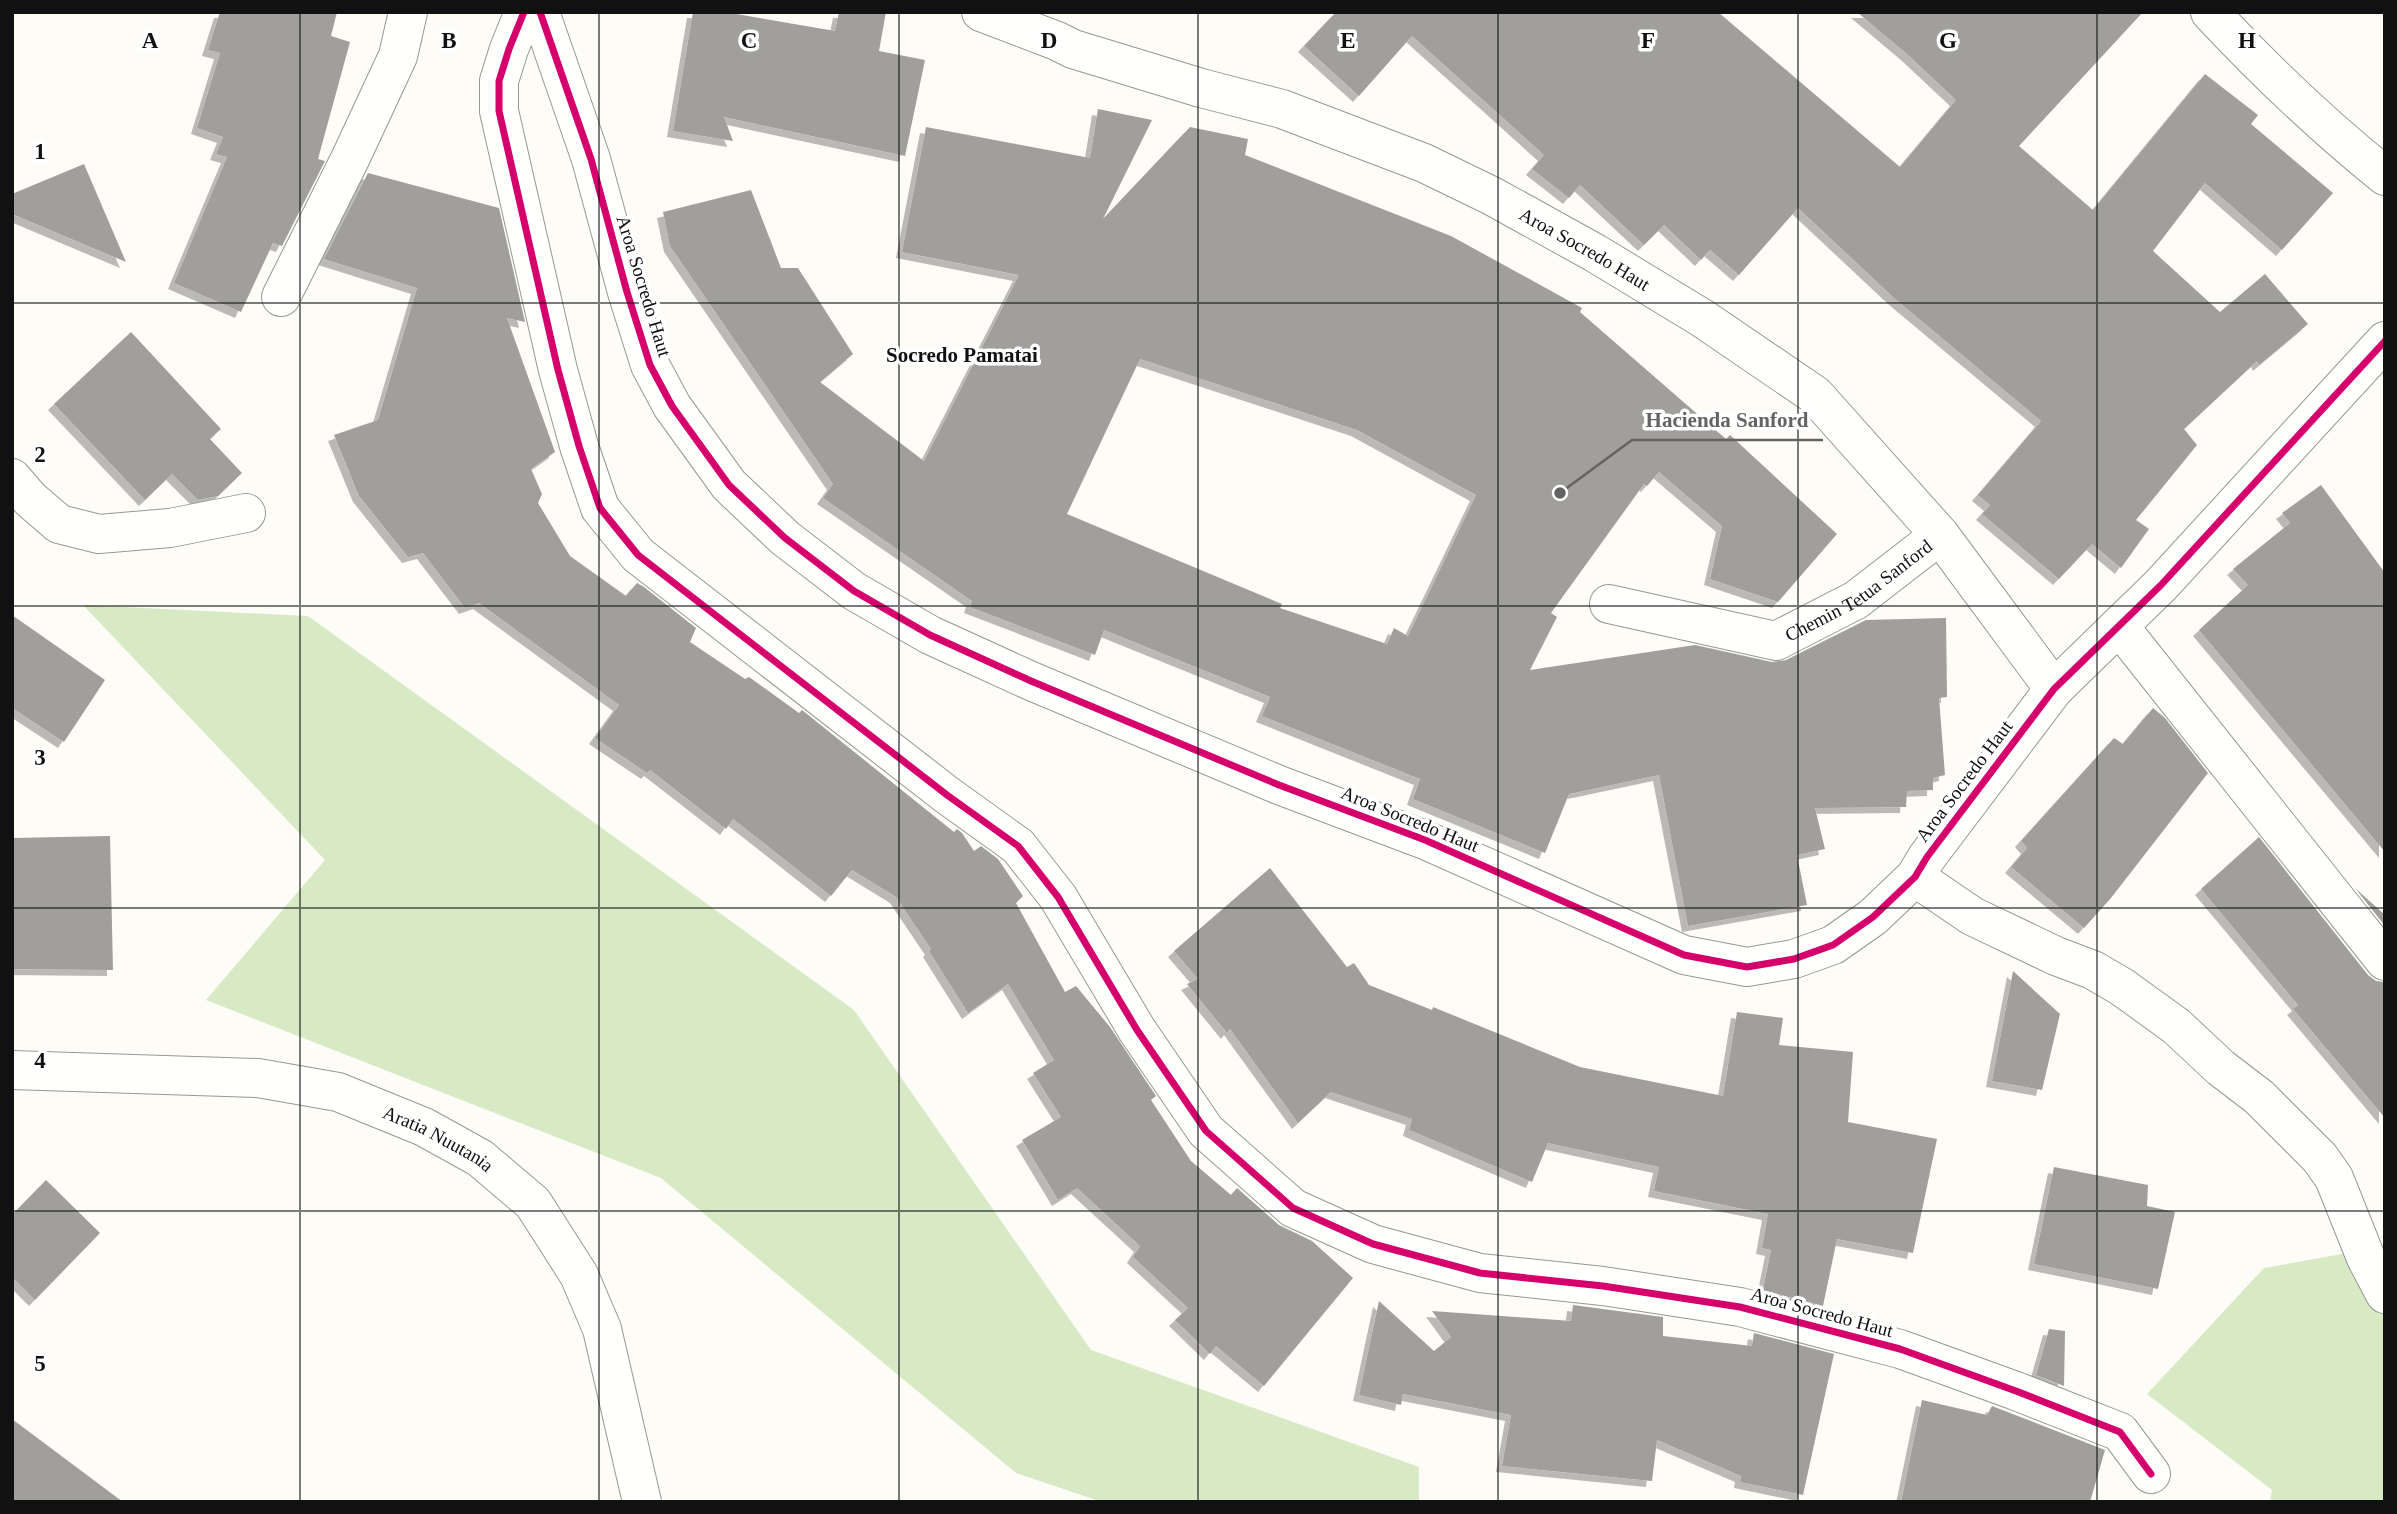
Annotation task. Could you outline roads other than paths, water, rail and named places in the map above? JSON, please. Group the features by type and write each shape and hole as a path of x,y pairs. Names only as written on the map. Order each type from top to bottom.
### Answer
{"street":[{"path":"281,297 351,158 398,56 408,12"},
{"name":"Aroa Socredo Haut","path":"524,12 499,81 499,111 558,370 600,508 638,555 937,787 1018,846 1058,897 1137,1030 1206,1131 1293,1208 1373,1244 1480,1273 1603,1286 1740,1307 1900,1349 2120,1432 2151,1474"},
{"name":"Aroa Socredo Haut","path":"540,12 591,159 650,365 672,407 729,485 785,538 855,591 930,635 1031,681 1268,780 1425,840 1684,955 1747,967 1794,960 1833,945 1873,917 1914,877 1927,856 2054,689 2213,529 2385,341"},
{"path":"2210,12 2246,51 2385,176"},
{"name":"Aroa Socredo Haut","path":"999,16 1097,57 1201,89 1282,109 1424,163 1584,246 1702,318 1815,395 1940,535 2054,689"},
{"path":"12,478 30,499 59,524 99,534 170,528 246,513"},
{"name":"Chemin Tetua Sanford","path":"1609,604 1776,641 1856,600 1940,535"},
{"path":"2119,626 2385,961"},
{"path":"1914,877 1972,916 2056,956 2093,970 2122,987 2176,1026 2221,1068 2259,1097 2320,1158 2334,1178 2366,1258 2385,1294"},
{"name":"Aratia Nuutania","path":"12,1070 258,1077 338,1092 424,1127 480,1158 533,1203 579,1275 602,1329 642,1502"}],"place":[{"name":"Hacienda Sanford","path":"1560,493"}],"district":[{"name":"Socredo Pamatai","path":"962,355"}]}
